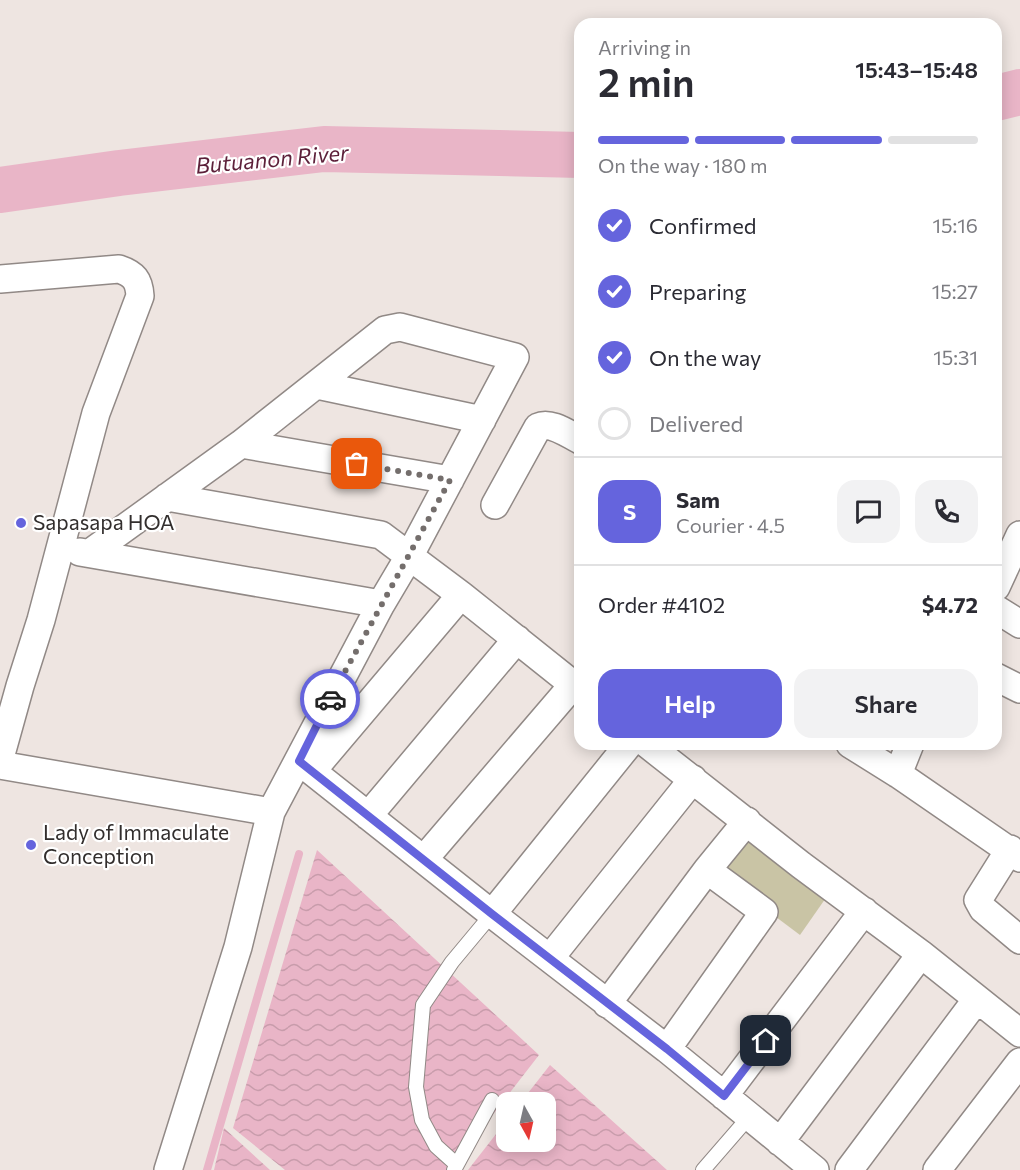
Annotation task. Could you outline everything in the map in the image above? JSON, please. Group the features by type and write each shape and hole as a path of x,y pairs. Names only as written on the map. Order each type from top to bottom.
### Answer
{"street":[{"path":"0,279 119,269 131,273 139,284 140,296 96,412 41,620 10,686 0,758"},
{"path":"90,553 241,444 385,330 400,327 515,357 410,555 381,604 306,766"},
{"path":"317,385 482,420"},
{"path":"495,505 538,427 544,424 551,425 574,437"},
{"path":"241,444 450,480"},
{"path":"167,497 381,535 410,555 574,686"},
{"path":"1002,574 1020,535"},
{"path":"59,550 90,553 381,604"},
{"path":"168,1170 238,947 271,812 306,766 461,595"},
{"path":"1002,613 1020,624"},
{"path":"368,816 517,639"},
{"path":"1002,679 1020,689"},
{"path":"424,859 574,691"},
{"path":"492,914 624,750"},
{"path":"655,750 1020,1033"},
{"path":"859,750 1015,854 978,900 983,909 1020,940"},
{"path":"897,774 907,750"},
{"path":"0,765 271,812"},
{"path":"306,766 667,1049 815,1170"},
{"path":"550,958 693,779"},
{"path":"607,1004 707,870 747,821"},
{"path":"667,1049 764,912 707,870"},
{"path":"724,1096 864,911"},
{"path":"780,1142 921,954"},
{"path":"849,1170 978,999"},
{"path":"938,1170 1020,1062"}],"lane":[{"path":"492,914 452,962 423,1005 416,1087 423,1120 436,1146 455,1167 492,1100"},
{"path":"703,1170 749,1117"}],"shaded area":[{"path":"750,826 830,892 800,935 717,873"}],"water":[{"path":"317,850 539,1055 510,1092 496,1092 496,1111 450,1170 285,1170 233,1128"},
{"path":"550,1065 667,1170 468,1170 496,1134 496,1152 556,1152 556,1092 529,1092"},
{"path":"224,1128 270,1170 214,1170"}],"waterway":[{"name":"Butuanon River","path":"1002,96 1020,92"},
{"name":"Butuanon River","path":"0,190 119,173 324,149 574,155"},
{"path":"207,1170 299,854"}],"way so far":[{"path":"330,699 450,480 357,464"}],"place":[{"name":"Sapasapa HOA","path":"21,523"},
{"name":"Lady of Immaculate Conception","path":"31,845"}],"route":[{"path":"330,699 299,761 724,1096 766,1041"}]}
